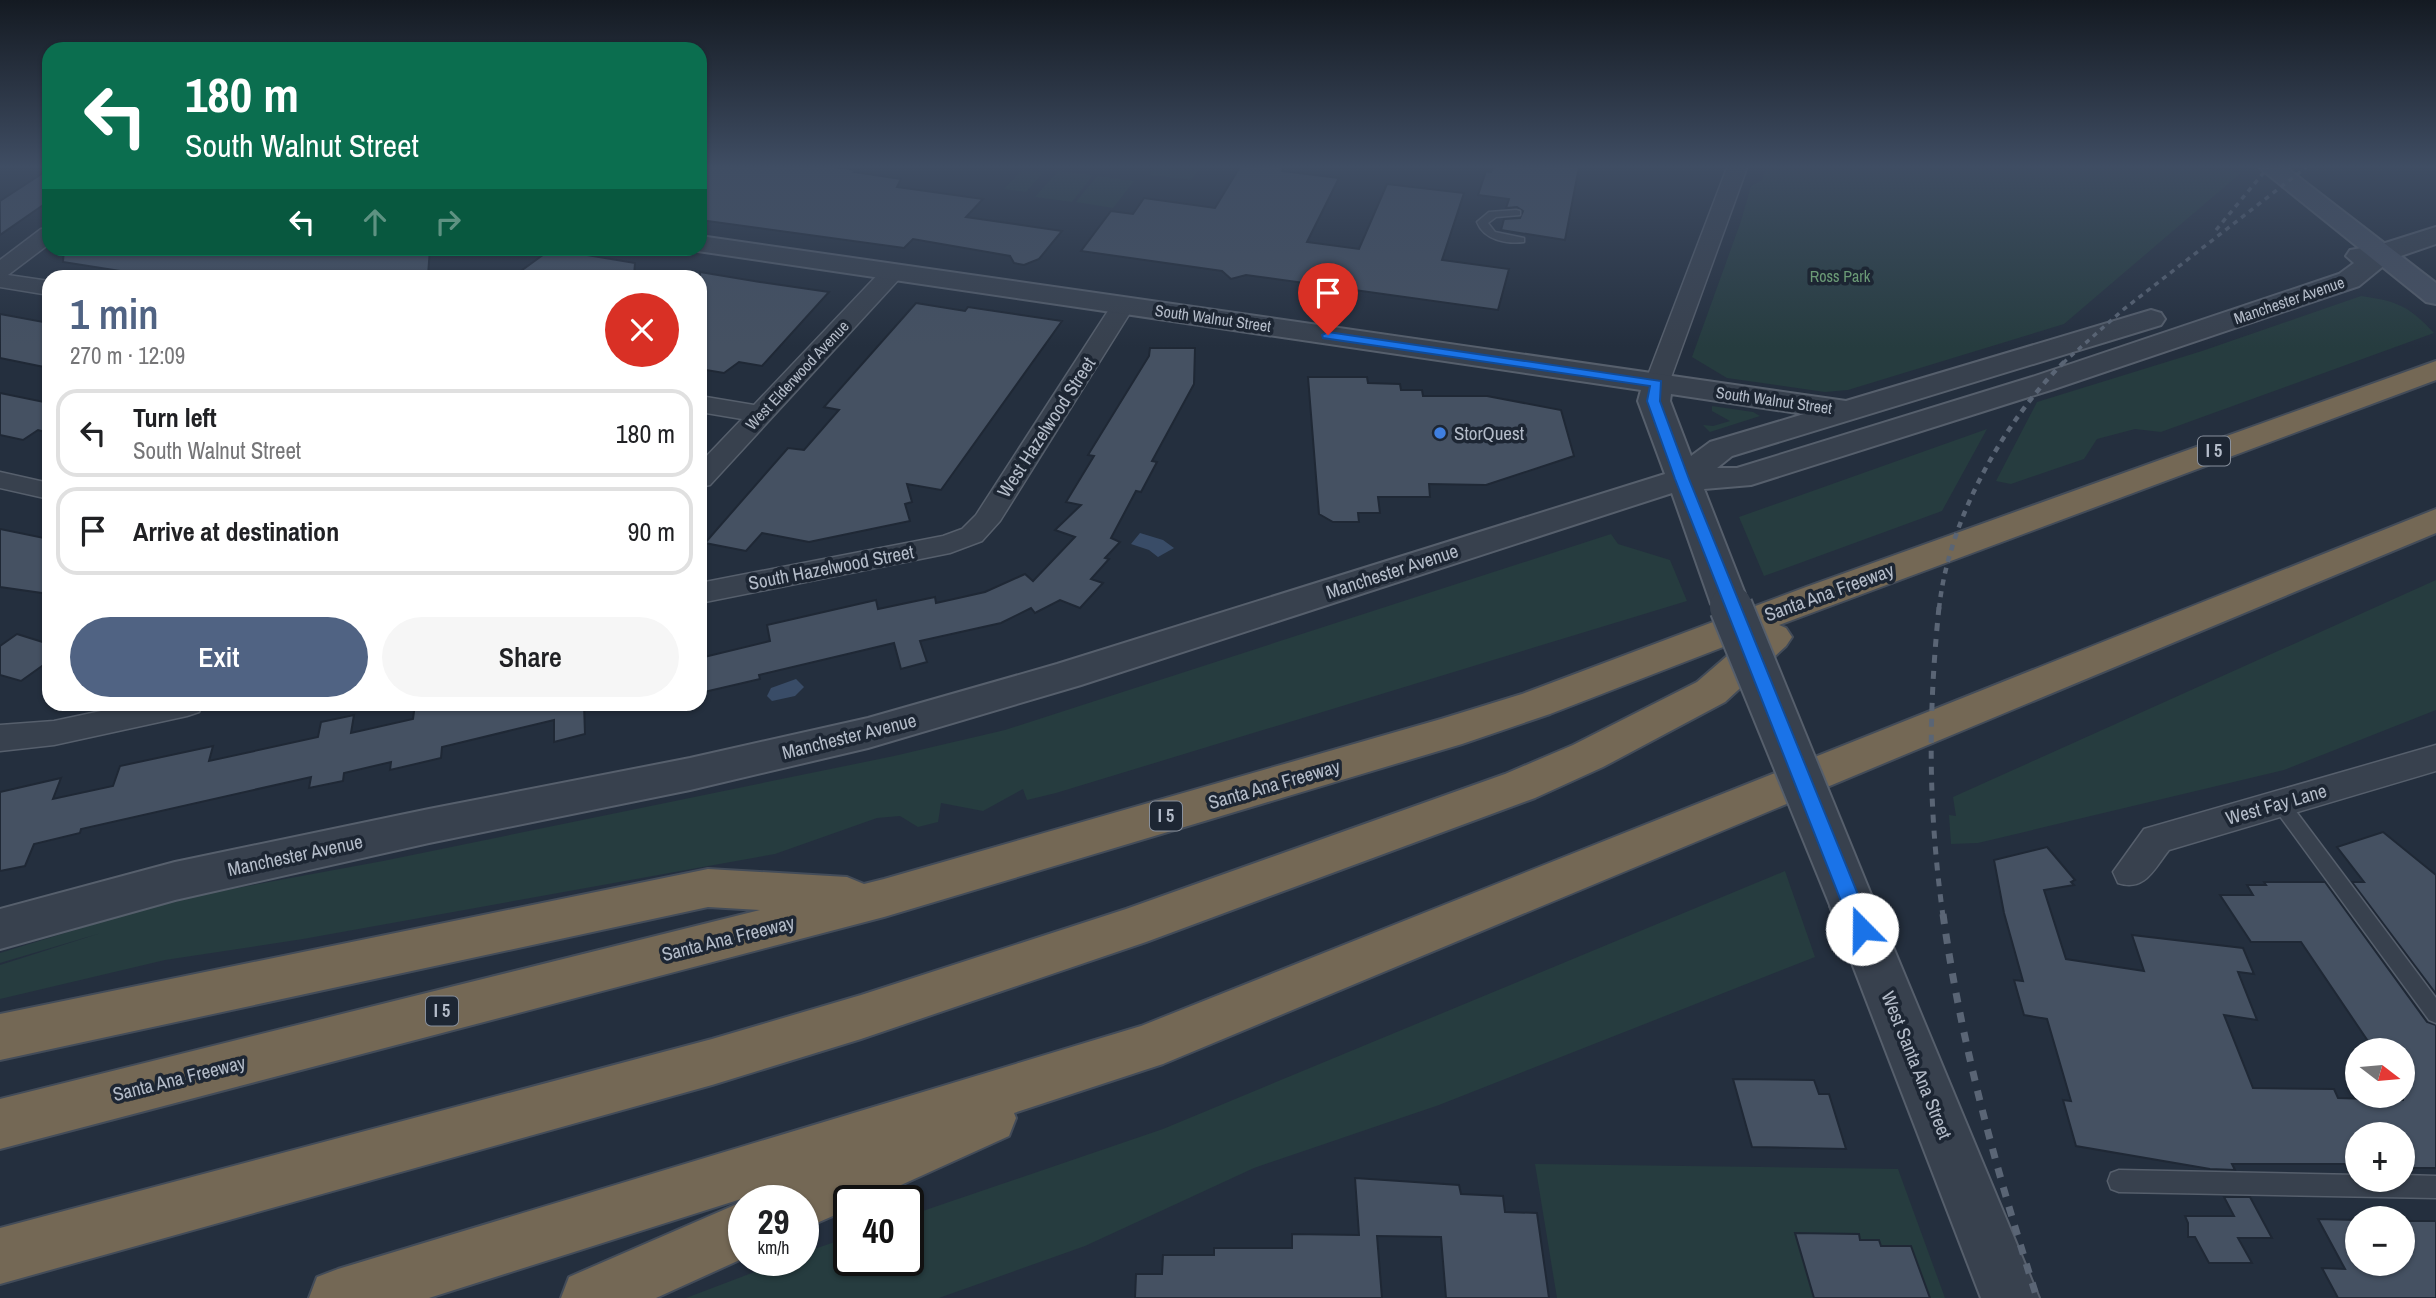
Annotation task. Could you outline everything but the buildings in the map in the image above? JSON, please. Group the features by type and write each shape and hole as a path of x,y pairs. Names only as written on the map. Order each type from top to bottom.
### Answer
{"highway":[{"name":"Santa Ana Freeway","path":"0,1124 884,898 1447,733 1536,704 1819,596 2436,370"},
{"path":"819,1195 1145,1048 1397,948 2436,520"},
{"path":"0,1256 712,1062 861,1017 1143,923 1520,786 1588,756 1711,692 1819,596"},
{"path":"0,1037 708,888 884,898"},
{"path":"338,1298 1145,1048"},
{"path":"590,1298 728,1236"}],"main road":[{"path":"2347,226 2429,290"}],"street":[{"name":"West Santa Ana Street","path":"1715,226 1657,383 1654,401 1682,479 2010,1298"},
{"path":"2383,253 2436,235"},
{"path":"0,270 42,239"},
{"name":"South Walnut Street","path":"707,245 1850,411"},
{"name":"Manchester Avenue","path":"1682,479 1721,449 2336,259 2383,253"},
{"name":"Manchester Avenue","path":"0,929 175,881 429,826 690,774 868,733 1067,675 1682,479 1739,478 2043,383 2349,280 2383,253"},
{"name":"West Elderwood Avenue","path":"707,472 893,272"},
{"path":"0,280 42,288"},
{"name":"West Hazelwood Street","path":"961,541 972,536 986,520 1123,305"},
{"path":"707,405 761,414"},
{"path":"0,480 42,489"},
{"name":"South Hazelwood Street","path":"707,592 961,541"},
{"path":"0,738 54,733 155,711"},
{"name":"West Fay Lane","path":"2131,872 2157,839 2436,758"}],"lane":[{"path":"1484,226 1488,233 1520,240"},
{"path":"2280,803 2436,1014"},
{"path":"2119,1181 2436,1187"}],"green space":[{"name":"Ross Park","path":"1739,226 2179,226 2064,324 1848,390 1825,392 1727,378 1692,357"},
{"path":"2361,296 2402,306 2434,333 2161,432 2135,429 2097,439 2084,459 2011,484 1996,481 2037,402 2202,351"},
{"path":"1712,406 1753,412 1760,416 1710,432 1703,425 1713,426 1730,421 1712,411"},
{"path":"1987,429 1942,511 1764,576 1739,517"},
{"path":"1611,534 1618,544 1670,560 1687,601 1056,793 1027,800 1023,789 983,811 941,803 938,822 918,827 900,816 877,818 775,854 303,939 165,960 0,999 0,965 101,933 0,963 0,953 172,900 383,861 894,756 1005,730"},
{"path":"2436,580 2436,710 2284,770 1978,843 1951,844 1949,815 1956,816 1953,797"},
{"path":"1785,871 1815,957 1439,1105 1254,1168 1085,1246 939,1298 686,1298 744,1276 819,1276 819,1247 833,1243 833,1276 924,1276 924,1211 1163,1129"},
{"path":"1535,1164 1898,1169 1945,1298 1557,1298"}],"water":[{"path":"1140,533 1163,540 1174,548 1158,557 1149,550 1131,544"},
{"path":"796,679 804,687 795,696 772,701 767,696 771,688"}],"railway":[{"path":"2216,230 2220,226"},
{"path":"2064,362 2124,309 2231,226"},
{"path":"1939,609 1944,576 1954,542 1982,475 2020,413 2064,362"},
{"path":"1939,607 1931,762 1943,916"},
{"path":"1943,914 1970,1060 2008,1203 2037,1298"}],"place":[{"name":"StorQuest","path":"1440,433"}],"route":[{"path":"1328,335 1657,383 1654,401 1682,479 1862,929"}]}
